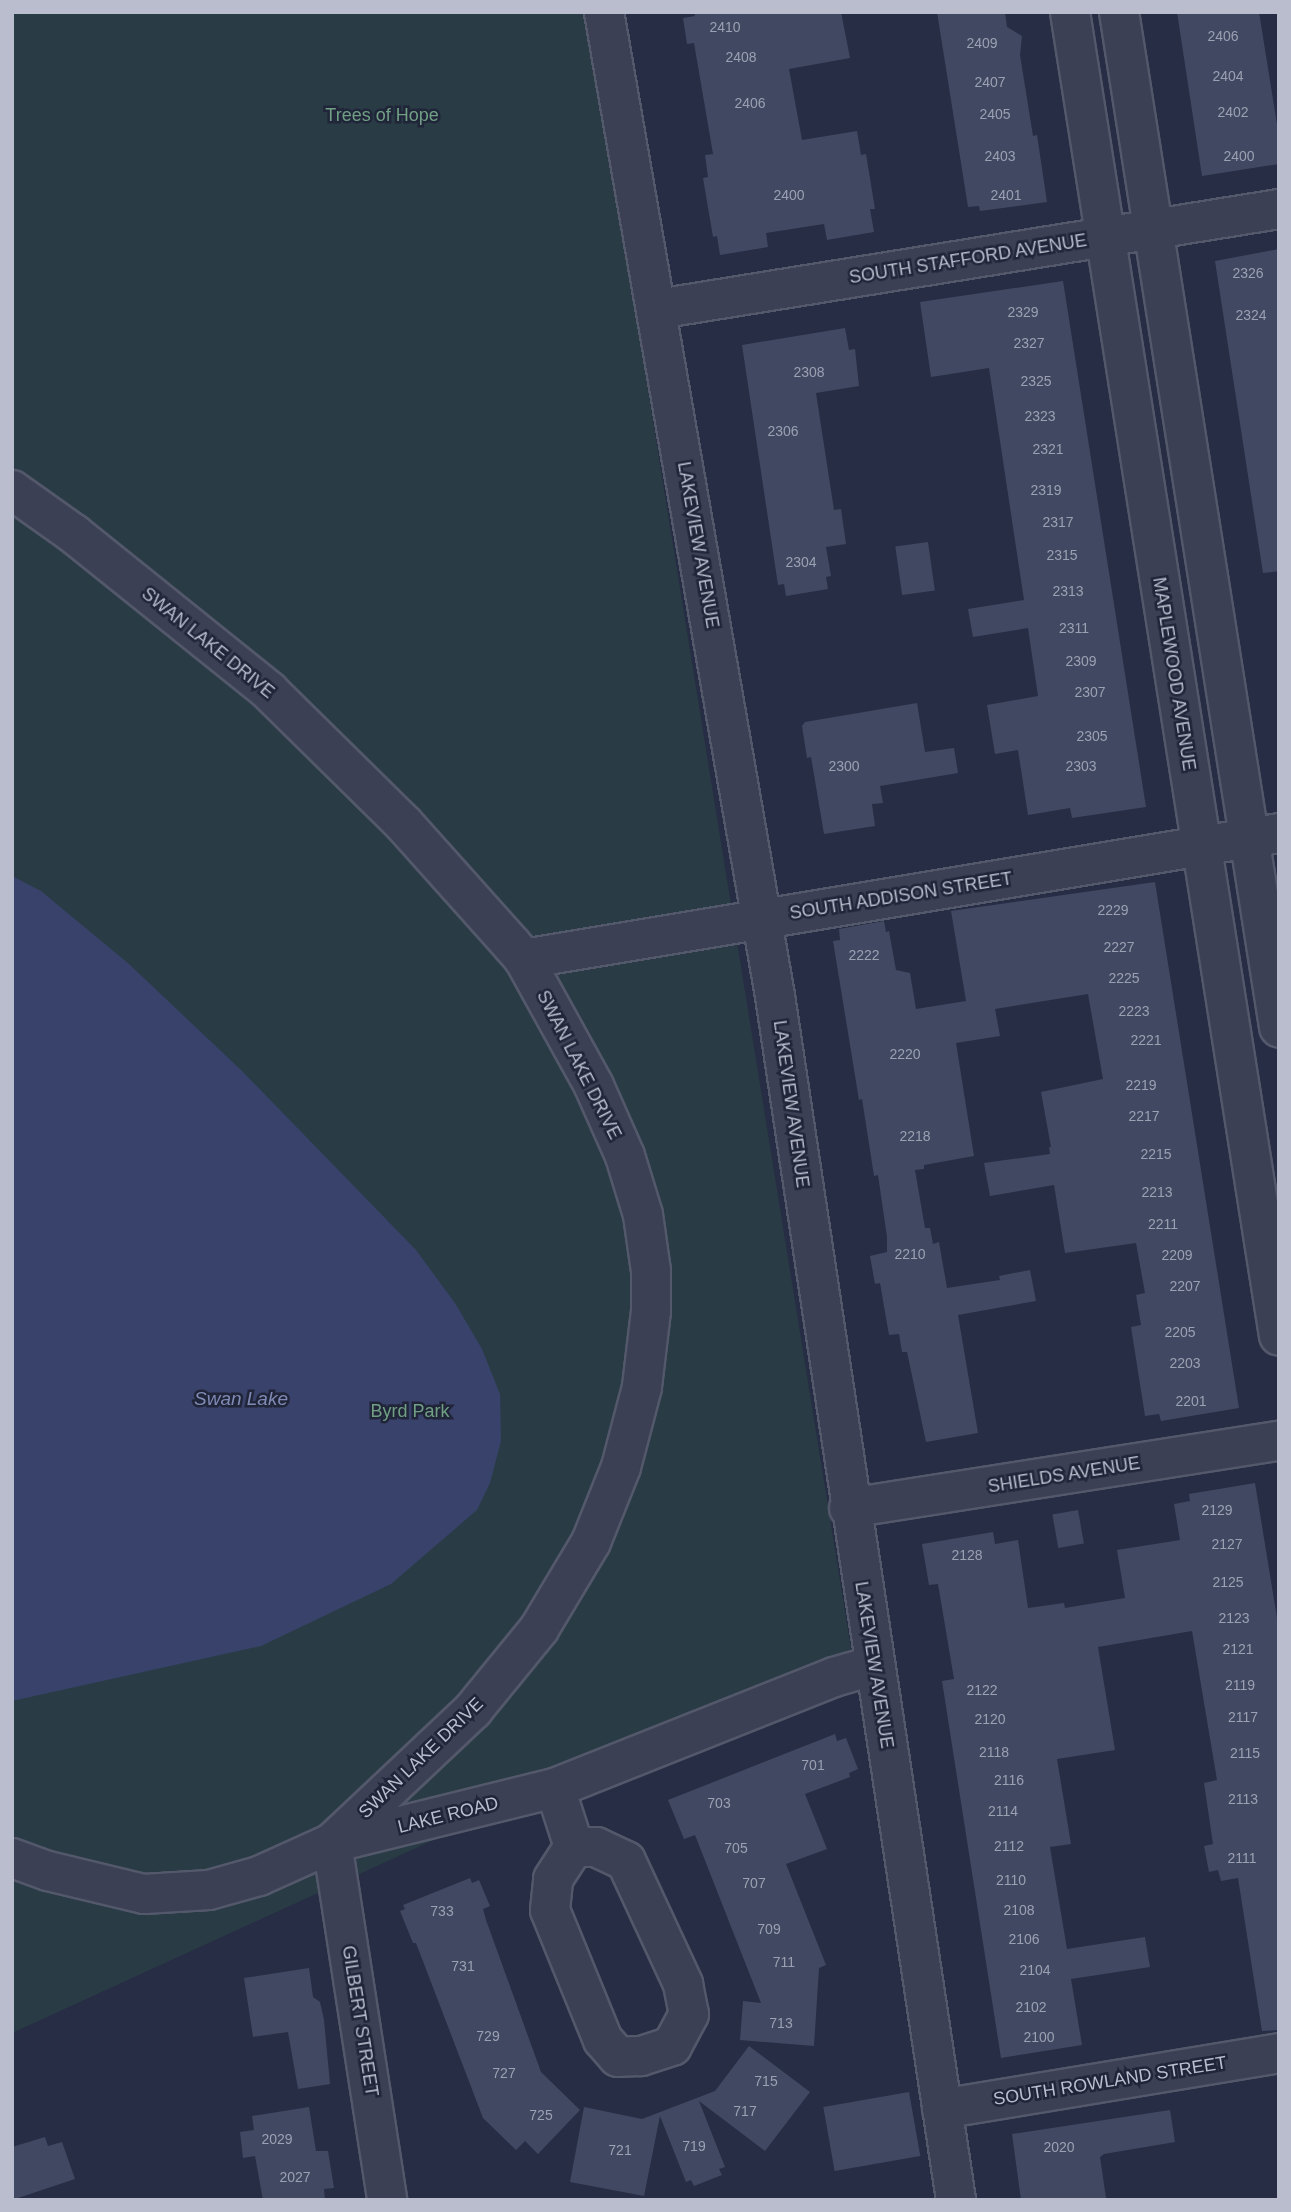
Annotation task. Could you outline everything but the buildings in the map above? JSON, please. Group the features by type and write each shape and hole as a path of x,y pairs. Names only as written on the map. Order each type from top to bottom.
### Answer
{"street":[{"name":"LAKEVIEW AVENUE","path":"604,12 658,309 761,919 956,2200"},
{"name":"MAPLEWOOD AVENUE","path":"1070,12 1279,1336"},
{"path":"1119,12 1153,229 1264,836 1279,1027"},
{"name":"SOUTH STAFFORD AVENUE","path":"658,309 1279,209"},
{"name":"SWAN LAKE DRIVE","path":"12,490 74,534 269,691 403,823 524,960 594,1086 625,1156 643,1215 651,1271 651,1311 642,1387 621,1467 591,1542 539,1629 474,1710 332,1843"},
{"name":"SOUTH ADDISON STREET","path":"524,960 1264,836"},
{"name":"SHIELDS AVENUE","path":"849,1508 1279,1441"},
{"name":"LAKE ROAD","path":"17,1865 144,1895 209,1891 259,1876 332,1843 555,1788 834,1677 874,1665"},
{"path":"555,1788 574,1847"},
{"name":"GILBERT STREET","path":"332,1843 387,2200"},
{"path":"574,1847 596,1847 626,1861 682,1984 689,2014 672,2046 641,2056 618,2057 603,2040 550,1910 553,1879 574,1847"},
{"name":"SOUTH ROWLAND STREET","path":"942,2109 1279,2053"}],"green space":[{"name":"Byrd Park","path":"12,12 587,12 851,1649 12,2033"}],"water":[{"name":"Swan Lake","path":"12,876 41,891 129,964 241,1070 416,1250 455,1303 482,1349 500,1394 501,1441 490,1483 477,1510 391,1584 261,1646 12,1701"}],"park label":[{"name":"Trees of Hope","path":"382,115"}]}
